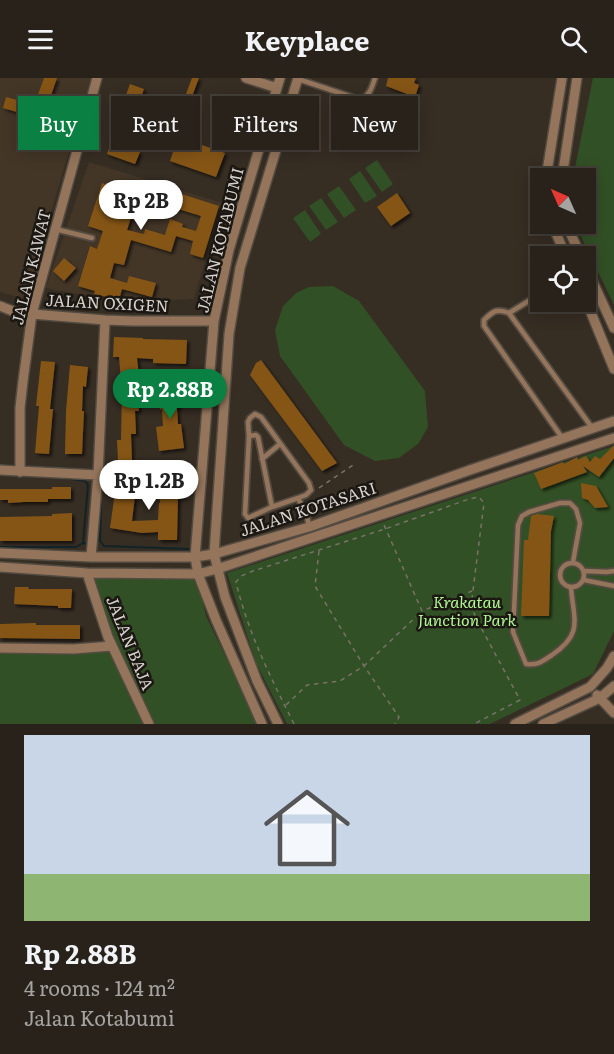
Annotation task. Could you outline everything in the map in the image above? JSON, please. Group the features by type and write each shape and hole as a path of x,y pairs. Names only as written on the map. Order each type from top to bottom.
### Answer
{"street":[{"name":"JALAN KAWAT","path":"20,468 22,381 32,314 97,78"},
{"path":"246,78 277,88"},
{"name":"JALAN KOTABUMI","path":"262,724 216,620 198,573 195,557 214,321 229,250 280,78"},
{"path":"548,168 562,78"},
{"path":"563,168 576,78"},
{"name":"JALAN KOTABUMI","path":"278,724 257,681 225,597 214,554 229,334 244,254 298,79"},
{"path":"229,250 244,254"},
{"path":"596,289 614,327"},
{"name":"JALAN OXIGEN","path":"0,306 15,312 105,320 214,321"},
{"path":"591,312 614,369"},
{"path":"597,324 609,317"},
{"path":"91,555 98,475 105,320"},
{"name":"JALAN KOTASARI","path":"0,553 195,557 214,554 309,526 614,421"},
{"name":"JALAN KOTASARI","path":"0,567 87,573 198,573 217,569 614,438"},
{"path":"0,470 20,468 98,475"},
{"name":"JALAN BAJA","path":"87,573 112,646 149,724"},
{"path":"0,648 74,649 112,646"},
{"path":"515,724 590,687 607,668 614,656"},
{"path":"543,724 554,722 600,698 614,686"},
{"path":"590,687 614,713"}],"lane":[{"path":"298,79 361,100 366,98 375,78"},
{"path":"55,229 92,238"},
{"path":"509,313 530,300"},
{"path":"563,439 484,326 484,320 493,312 502,310 509,313 593,429"},
{"path":"255,414 258,415 309,483 311,490 306,495 248,518 245,514 249,436 248,422 255,414"},
{"path":"249,436 258,437 272,507"},
{"path":"262,459 280,444"},
{"path":"298,498 309,526"},
{"path":"571,588 575,626 568,643 536,664 526,664 513,632 518,525 522,516 560,503 570,503 576,509 580,523 573,562"},
{"path":"573,562 580,565 585,572 584,580 579,586 571,588 564,585 560,578 560,571 565,564 573,562"},
{"path":"585,572 614,571"},
{"path":"584,580 614,586"}],"path":[{"path":"311,490 316,490 353,465"},
{"path":"294,724 261,659 236,582 241,576 253,571 479,497 484,503 471,606 520,700 474,724"},
{"path":"385,529 422,611"},
{"path":"319,550 315,586 363,666 399,717 395,724"},
{"path":"285,706 307,684 340,681 363,666 422,611 473,591"}],"shaded area":[{"path":"0,78 91,78 86,96 18,96 18,150 69,150 25,299 0,292"},
{"path":"89,162 222,203 194,299 117,302 46,288","holes":["128,180 141,184 128,226 119,181 127,184","102,183 116,188 101,230 88,225","186,196 219,207 215,220 182,210","200,221 213,225 203,258 190,254","145,230 175,238 171,251 141,243","89,247 105,251 93,290 78,285","129,276 156,284 152,297 126,290"]}],"green space":[{"path":"593,78 614,78 614,305 596,268 596,246 586,246 580,234 596,234 596,168 575,168"},
{"path":"377,160 393,184 382,192 365,168"},
{"path":"360,171 377,196 365,203 349,179"},
{"path":"339,186 356,210 344,218 327,194"},
{"path":"321,198 338,222 326,230 309,206"},
{"path":"305,210 321,234 310,242 293,218"},
{"path":"333,286 359,301 425,391 428,427 418,444 399,458 375,461 344,445 280,356 275,330 283,306 296,293 309,287"},
{"name":"Krakatau Junction Park","path":"614,446 614,631 593,674 490,724 287,724 256,663 227,573"},
{"path":"196,572 206,616 258,724 0,724 0,647 108,648 94,574"}],"building":[{"path":"44,78 57,78 51,96 37,96"},
{"path":"192,78 199,78 192,96 185,96"},
{"path":"388,78 416,78 414,83 419,85 415,96 386,86"},
{"path":"130,84 144,89 142,96 126,96"},
{"path":"6,97 18,100 18,112 3,108"},
{"path":"111,143 111,150 140,152 135,164 107,154"},
{"path":"200,144 225,153 216,177 170,161 174,150 200,150"},
{"path":"128,180 149,186 150,182 219,206 203,258 190,254 193,241 176,236 171,252 131,240 124,265 114,263 110,278 127,283 129,276 156,283 152,297 122,289 119,300 94,294 95,291 78,286 90,246 97,249 103,231 88,226 102,183 117,188 119,181 127,184","holes":["142,198 201,216 196,231 182,227 183,224 170,219 165,235 145,229 144,234 127,230 134,208 138,209"]},
{"path":"397,193 410,213 391,226 377,207"},
{"path":"64,258 76,268 64,281 53,271"},
{"path":"114,337 187,340 186,364 153,363 153,359 137,358 140,385 138,385 139,411 135,411 136,434 131,434 132,460 118,460 117,440 121,440 122,392 119,357 113,357"},
{"path":"261,360 337,463 322,471 250,375 256,363"},
{"path":"41,361 55,362 50,409 53,409 49,454 35,453 39,406 36,406"},
{"path":"70,365 88,367 86,387 83,386 82,454 65,454"},
{"path":"182,388 182,399 179,399 179,408 177,408 184,448 159,451 156,427 163,426 158,389"},
{"path":"614,445 614,458 599,477 583,466 587,472 541,489 534,473 563,462 564,464 577,457 578,460 586,456 590,462 595,456 600,459"},
{"path":"181,478 183,497 178,497 177,540 158,540 158,532 142,533 110,528 116,485 136,487 132,521 158,520 159,480"},
{"path":"581,483 596,486 608,507 595,508 588,500 582,498"},
{"path":"52,487 71,487 71,499 8,503 8,500 0,500 0,489 52,489"},
{"path":"72,513 72,541 0,541 0,517 52,516 52,514"},
{"path":"537,514 554,516 551,531 549,616 521,616 524,540 528,540 531,516"},
{"path":"15,587 72,589 71,608 14,604"},
{"path":"36,623 36,625 80,625 80,639 0,638 0,624"}],"waterway":[{"path":"0,465 18,466"},
{"path":"24,465 24,467 94,470"},
{"path":"58,477 85,481 88,485 83,543"},
{"path":"101,504 100,541 104,546 189,549 192,547"},
{"path":"0,547 76,547 83,543 89,544"}]}
